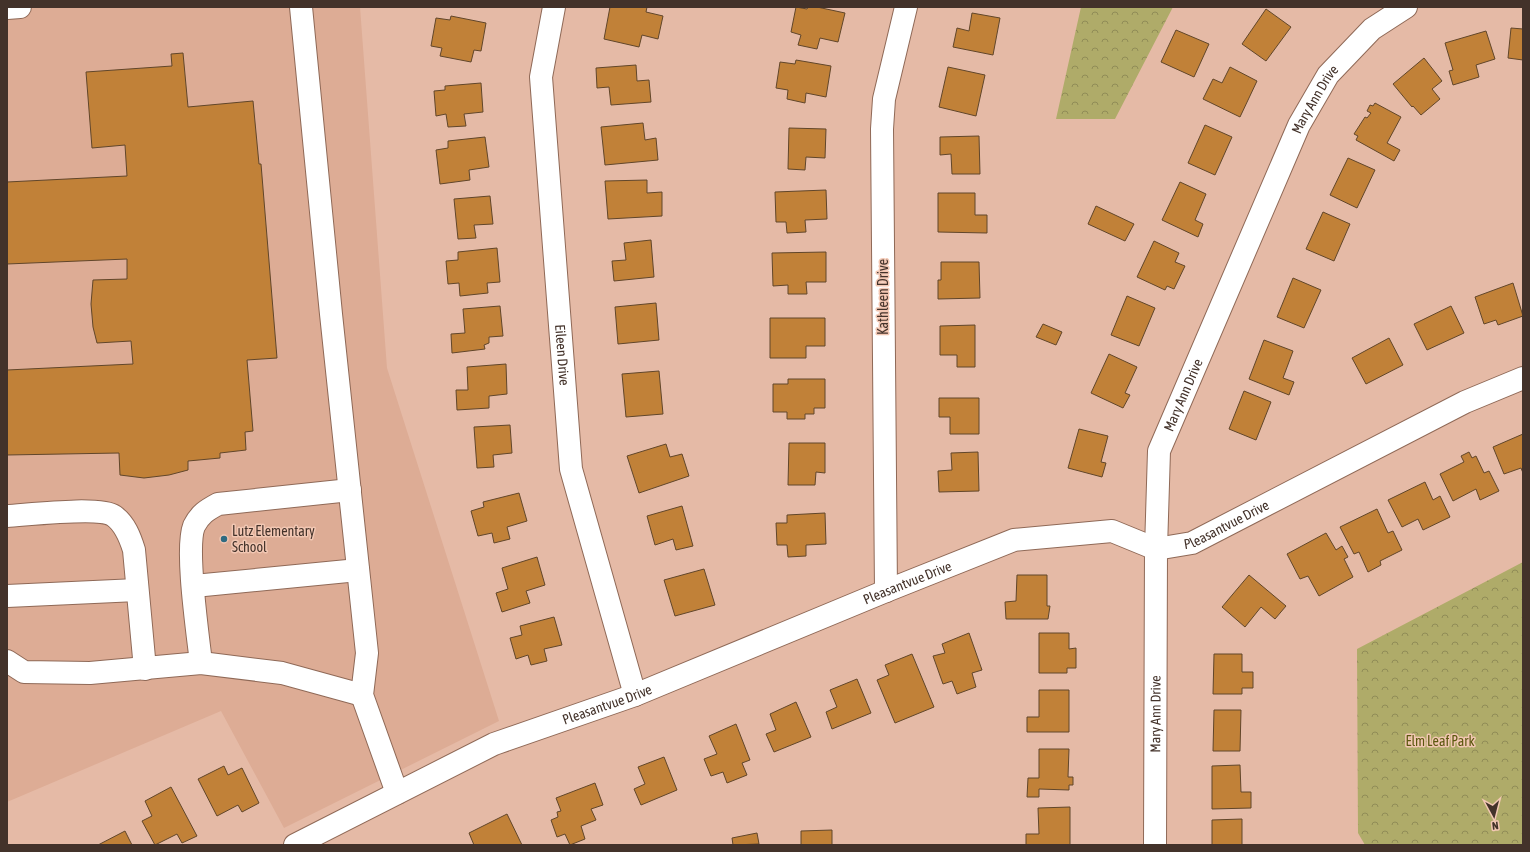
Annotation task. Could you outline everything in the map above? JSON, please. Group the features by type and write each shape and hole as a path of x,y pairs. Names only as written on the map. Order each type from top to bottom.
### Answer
{"street":[{"path":"7,8 20,7"},
{"path":"301,7 367,653 362,695 397,793"},
{"name":"Eileen Drive","path":"554,7 542,77 571,469 635,695"},
{"name":"Kathleen Drive","path":"886,590 882,129 884,99 906,7"},
{"name":"Mary Ann Drive","path":"1155,845 1156,549 1159,452 1299,125 1328,75 1372,29 1406,7"},
{"name":"Pleasantvue Drive","path":"295,845 494,744 635,695 886,590 1014,540 1112,531 1156,549 1192,543 1465,402 1523,378"},
{"path":"201,663 191,553 194,527 202,512 218,504 350,490"},
{"path":"7,516 92,511 113,516 128,533 132,544 145,669"},
{"path":"194,586 358,570"},
{"path":"7,596 137,590"},
{"path":"7,661 24,672 90,673 201,663 282,673 362,695"}],"shaded area":[{"name":"Lutz Elementary School","path":"7,7 360,7 387,368 499,721 284,828 221,711 7,802"}],"green space":[{"path":"1081,7 1173,7 1115,119 1056,119"},
{"name":"Elm Leaf Park","path":"1523,562 1523,845 1365,845 1358,833 1357,649"}],"building":[{"path":"610,7 647,7 646,12 663,16 658,39 642,35 639,47 604,39"},
{"path":"796,7 807,9 808,7 817,7 845,13 838,42 820,38 817,49 798,45 801,35 791,32"},
{"path":"1266,9 1291,27 1266,61 1242,44"},
{"path":"972,13 1000,18 993,55 953,47 957,28 969,31"},
{"path":"451,16 486,23 481,51 474,50 471,62 440,56 442,48 431,46 436,18 450,20"},
{"path":"1511,28 1523,29 1523,60 1508,58"},
{"path":"1176,30 1209,44 1194,77 1161,62"},
{"path":"1486,31 1495,59 1476,65 1479,77 1453,85 1449,71 1453,70 1445,43"},
{"path":"183,53 188,107 253,101 259,164 261,164 277,358 247,360 253,431 245,432 246,450 220,453 220,458 188,461 188,470 169,475 144,478 120,475 119,453 7,455 7,370 133,364 131,341 97,343 93,327 91,304 93,280 127,279 127,259 7,264 7,182 127,176 125,145 92,148 86,72 172,66 171,54"},
{"path":"1424,58 1442,81 1432,89 1440,99 1421,115 1413,106 1412,107 1393,84"},
{"path":"796,60 831,66 826,97 806,93 805,103 787,99 788,90 776,88 780,62 795,64"},
{"path":"636,65 637,81 649,80 651,102 611,105 609,87 597,88 596,68"},
{"path":"948,67 985,75 976,116 939,107"},
{"path":"1230,67 1257,81 1240,117 1203,99 1213,79 1222,83"},
{"path":"481,83 483,112 464,114 466,126 448,127 446,114 436,116 434,91 445,90 445,86"},
{"path":"1375,103 1401,117 1387,143 1400,150 1394,161 1356,140 1358,136 1354,134 1365,117 1367,118 1371,113 1367,111 1370,105 1373,106"},
{"path":"643,123 645,140 656,138 658,160 605,165 601,127"},
{"path":"1205,125 1232,137 1215,175 1188,163"},
{"path":"789,128 826,129 825,158 806,157 805,170 788,169"},
{"path":"979,136 980,174 952,174 951,154 940,155 940,137"},
{"path":"485,137 489,167 469,170 470,180 440,184 436,150 448,148 448,141"},
{"path":"1348,158 1375,170 1357,208 1330,195"},
{"path":"647,180 647,193 662,192 662,216 608,219 605,181"},
{"path":"1180,182 1206,194 1195,220 1203,224 1198,237 1162,220"},
{"path":"826,190 827,219 805,220 806,232 787,233 786,222 776,222 775,192"},
{"path":"938,193 975,193 975,215 987,215 987,233 938,232"},
{"path":"490,196 493,224 474,225 476,238 458,239 454,199"},
{"path":"1096,206 1134,224 1125,241 1088,224"},
{"path":"1323,212 1350,224 1334,261 1306,249"},
{"path":"651,240 654,277 614,281 612,261 626,260 624,243"},
{"path":"1154,241 1179,253 1175,262 1185,266 1174,289 1167,286 1165,290 1137,277"},
{"path":"497,248 500,282 487,283 488,293 460,296 459,283 448,284 446,261 458,260 458,252"},
{"path":"826,252 826,282 806,282 807,294 788,294 788,285 773,286 772,253"},
{"path":"941,262 979,262 980,298 938,299 938,280 941,280"},
{"path":"1293,278 1321,290 1304,328 1277,317"},
{"path":"1513,283 1523,316 1498,325 1496,320 1484,324 1475,297"},
{"path":"1127,296 1155,308 1139,346 1111,335"},
{"path":"656,303 659,340 618,344 615,307"},
{"path":"500,306 503,336 489,337 489,343 484,345 485,349 452,353 451,334 465,333 463,309"},
{"path":"1451,306 1464,333 1427,350 1414,324"},
{"path":"770,318 825,318 825,346 806,346 806,358 770,358"},
{"path":"1043,324 1062,332 1056,345 1036,337"},
{"path":"975,325 975,367 957,367 957,355 940,355 940,326"},
{"path":"1389,338 1403,365 1366,384 1352,358"},
{"path":"1264,340 1293,351 1283,378 1294,382 1289,395 1249,379"},
{"path":"1109,354 1137,367 1125,393 1130,395 1123,408 1091,393"},
{"path":"506,364 507,394 489,396 489,408 457,410 456,390 468,390 467,367"},
{"path":"659,371 663,414 626,417 622,374"},
{"path":"788,379 825,379 825,408 814,408 814,414 805,414 805,419 787,419 787,412 773,412 773,384 788,384"},
{"path":"1244,391 1271,402 1256,440 1229,429"},
{"path":"939,398 979,398 979,434 950,434 950,417 939,417"},
{"path":"510,425 512,453 493,455 494,467 477,468 474,427"},
{"path":"1079,429 1108,436 1101,462 1106,463 1102,477 1068,468"},
{"path":"1523,434 1523,473 1521,468 1504,474 1493,447"},
{"path":"789,443 825,443 825,473 816,472 815,485 788,485"},
{"path":"666,444 670,457 682,454 689,476 639,493 627,456"},
{"path":"978,452 979,491 939,492 938,471 952,470 951,453"},
{"path":"1469,452 1472,458 1476,456 1484,473 1489,471 1499,491 1480,500 1476,489 1453,501 1440,474 1464,462 1461,456"},
{"path":"1425,482 1433,500 1440,496 1450,517 1423,530 1418,519 1402,527 1388,500"},
{"path":"519,493 527,521 507,527 510,539 494,543 492,533 478,536 471,511 484,507 483,502"},
{"path":"682,506 693,546 676,550 673,539 655,545 647,516"},
{"path":"1377,509 1388,533 1393,531 1402,550 1380,561 1381,565 1368,572 1359,552 1354,554 1340,527"},
{"path":"825,513 826,544 806,545 806,556 788,557 787,545 777,545 776,523 787,523 787,515"},
{"path":"1326,533 1336,550 1342,546 1348,557 1344,559 1353,577 1319,596 1308,576 1300,579 1287,554"},
{"path":"537,557 545,585 526,591 530,603 502,612 496,593 508,589 502,568"},
{"path":"704,569 715,605 675,616 664,580"},
{"path":"1017,575 1047,575 1047,606 1050,606 1048,619 1006,619 1005,602 1016,601"},
{"path":"1249,575 1286,606 1275,619 1261,607 1245,627 1222,607"},
{"path":"554,617 562,645 544,649 547,661 531,665 528,655 516,659 510,638 522,635 520,626"},
{"path":"969,633 982,670 972,673 976,687 957,694 952,681 943,684 933,656 945,653 942,644"},
{"path":"1039,633 1069,633 1069,649 1076,648 1076,668 1067,668 1067,673 1039,673"},
{"path":"912,654 934,707 895,723 877,680 889,675 885,665"},
{"path":"1214,654 1242,654 1242,672 1253,672 1253,688 1242,688 1242,694 1213,694"},
{"path":"857,679 871,713 832,729 826,712 837,707 830,690"},
{"path":"1039,690 1069,690 1069,732 1027,732 1027,717 1039,717"},
{"path":"796,702 811,737 774,752 766,734 776,730 770,714"},
{"path":"1214,710 1241,710 1240,751 1213,751"},
{"path":"736,724 750,760 742,763 747,775 727,783 723,772 711,776 704,759 717,754 709,736"},
{"path":"1039,749 1069,749 1068,777 1073,777 1073,785 1069,785 1069,790 1039,789 1039,797 1027,797 1028,778 1039,778"},
{"path":"664,757 677,790 641,805 634,789 645,784 638,767"},
{"path":"1240,765 1241,792 1251,792 1251,808 1212,809 1212,766"},
{"path":"224,766 228,775 242,768 259,803 242,812 238,805 217,816 198,779"},
{"path":"595,783 603,805 591,809 596,820 581,826 585,839 570,845 565,834 557,837 551,820 558,817 557,812 561,811 556,798"},
{"path":"171,787 197,836 182,843 177,834 155,845 142,821 152,816 145,801"},
{"path":"1070,807 1070,845 1026,845 1026,834 1039,834 1038,808"},
{"path":"507,814 522,845 474,845 469,833"},
{"path":"1242,819 1242,845 1212,845 1212,820"},
{"path":"832,830 832,845 801,845 801,831"},
{"path":"125,831 132,845 98,845"},
{"path":"757,833 759,844 733,845 732,838"}],"place":[{"name":"Lutz Elementary School","path":"224,539"}]}
